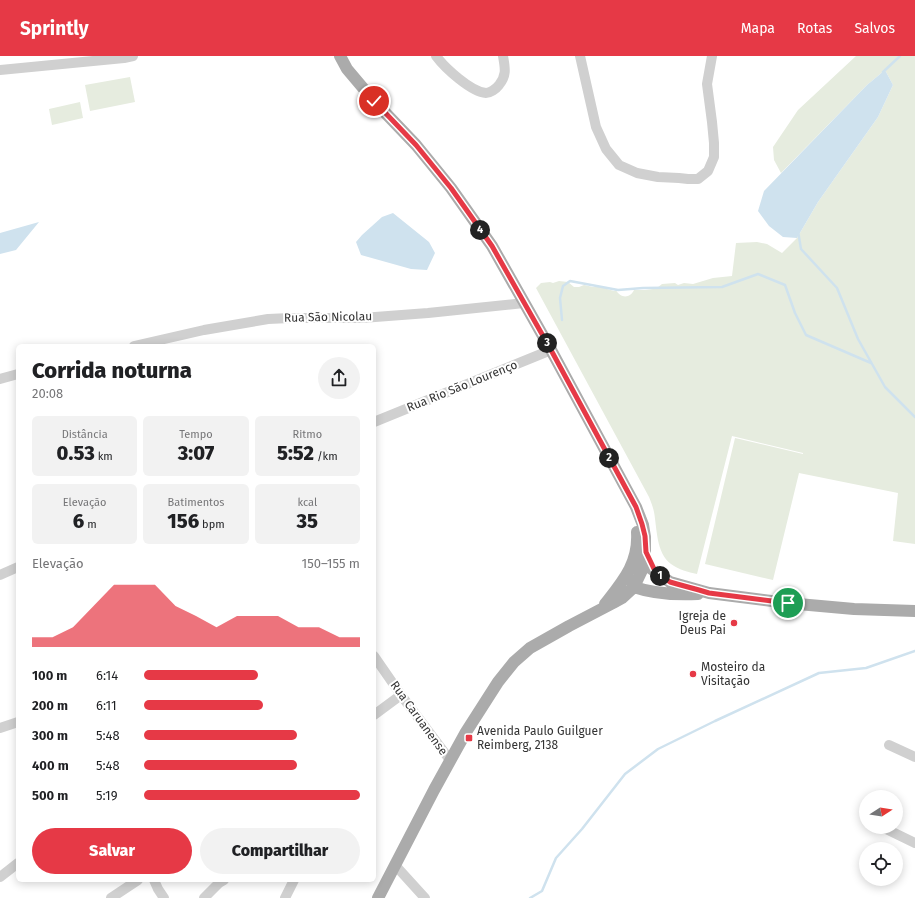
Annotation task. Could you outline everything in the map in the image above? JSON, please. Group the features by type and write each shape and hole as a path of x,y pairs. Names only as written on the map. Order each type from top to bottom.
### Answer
{"main road":[{"path":"340,56 347,69 374,101 416,145 451,188 492,246 551,350 636,507 645,536 645,558 634,587 622,598 530,648 514,662 498,682 480,708 450,760 378,898"},
{"path":"634,587 630,569 638,540 636,507"},
{"path":"600,610 630,569 645,558"},
{"path":"645,558 656,573 670,582 709,593 788,603 915,611"},
{"path":"634,587 659,592 688,594 709,593"}],"street":[{"path":"0,70 69,60 124,58 133,56"},
{"path":"436,56 462,81 477,91 487,93 497,88 504,79 506,70 504,56"},
{"path":"580,56 596,127 606,149 619,165 637,173 658,178 698,179 708,171 714,157 713,129 707,84 712,56"},
{"name":"Rua São Nicolau","path":"143,344 204,330 268,319 362,318 524,303"},
{"name":"Rua Rio São Lourenço","path":"376,421 551,350"},
{"path":"0,379 16,375"},
{"path":"0,575 16,568"},
{"name":"Rua Caruanense","path":"376,659 450,760"},
{"path":"376,714 401,695"},
{"path":"0,728 16,723"},
{"path":"889,745 915,757"},
{"path":"896,834 915,843"},
{"path":"0,876 16,864"},
{"path":"395,865 425,898"},
{"path":"111,898 133,882"},
{"path":"155,882 164,898"},
{"path":"204,898 221,882"},
{"path":"285,898 293,882"}],"shaded area":[{"path":"856,56 915,56 915,544 893,541 898,493 799,473 773,580 705,564 735,438 803,454 732,436 697,574 677,568 666,559 662,553 658,540 654,510 649,497 536,288 541,283 553,283 559,281 568,282 574,287 584,285 604,287 614,291 616,290 622,296 628,296 634,290 653,289 662,284 693,284 713,278 732,276 736,243 757,242 767,244 782,253 797,238 818,202 878,117 893,85 885,70 867,85 781,173 774,160 773,147 798,110"},
{"path":"130,77 135,102 90,111 85,85"},
{"path":"80,102 83,118 52,125 49,109"}],"water":[{"path":"885,70 893,85 878,117 818,202 797,238 783,237 769,226 758,211 764,191 867,85"},
{"path":"393,213 429,242 435,253 427,270 411,269 361,255 356,242 382,217"},
{"path":"39,222 16,250 0,254 0,233"}],"waterway":[{"path":"883,72 900,56"},
{"path":"798,231 801,249 837,288 858,339 885,387 915,417"},
{"path":"562,320 560,298 563,286 570,281 618,290 643,288 722,287 758,274 785,285 795,313 806,335 871,363"},
{"path":"530,898 542,891 556,858 582,829 625,774 658,749 819,673 866,668 915,651"}],"place":[{"name":"Igreja de Deus Pai","path":"734,623"},
{"name":"Mosteiro da Visitação","path":"693,674"},
{"name":"Avenida Paulo Guilguer Reimberg, 2138","path":"469,738"}],"route":[{"path":"374,101 416,145 451,188 492,246 551,350 636,507 645,536 646,552 656,573 670,582 709,593 788,603"}]}
